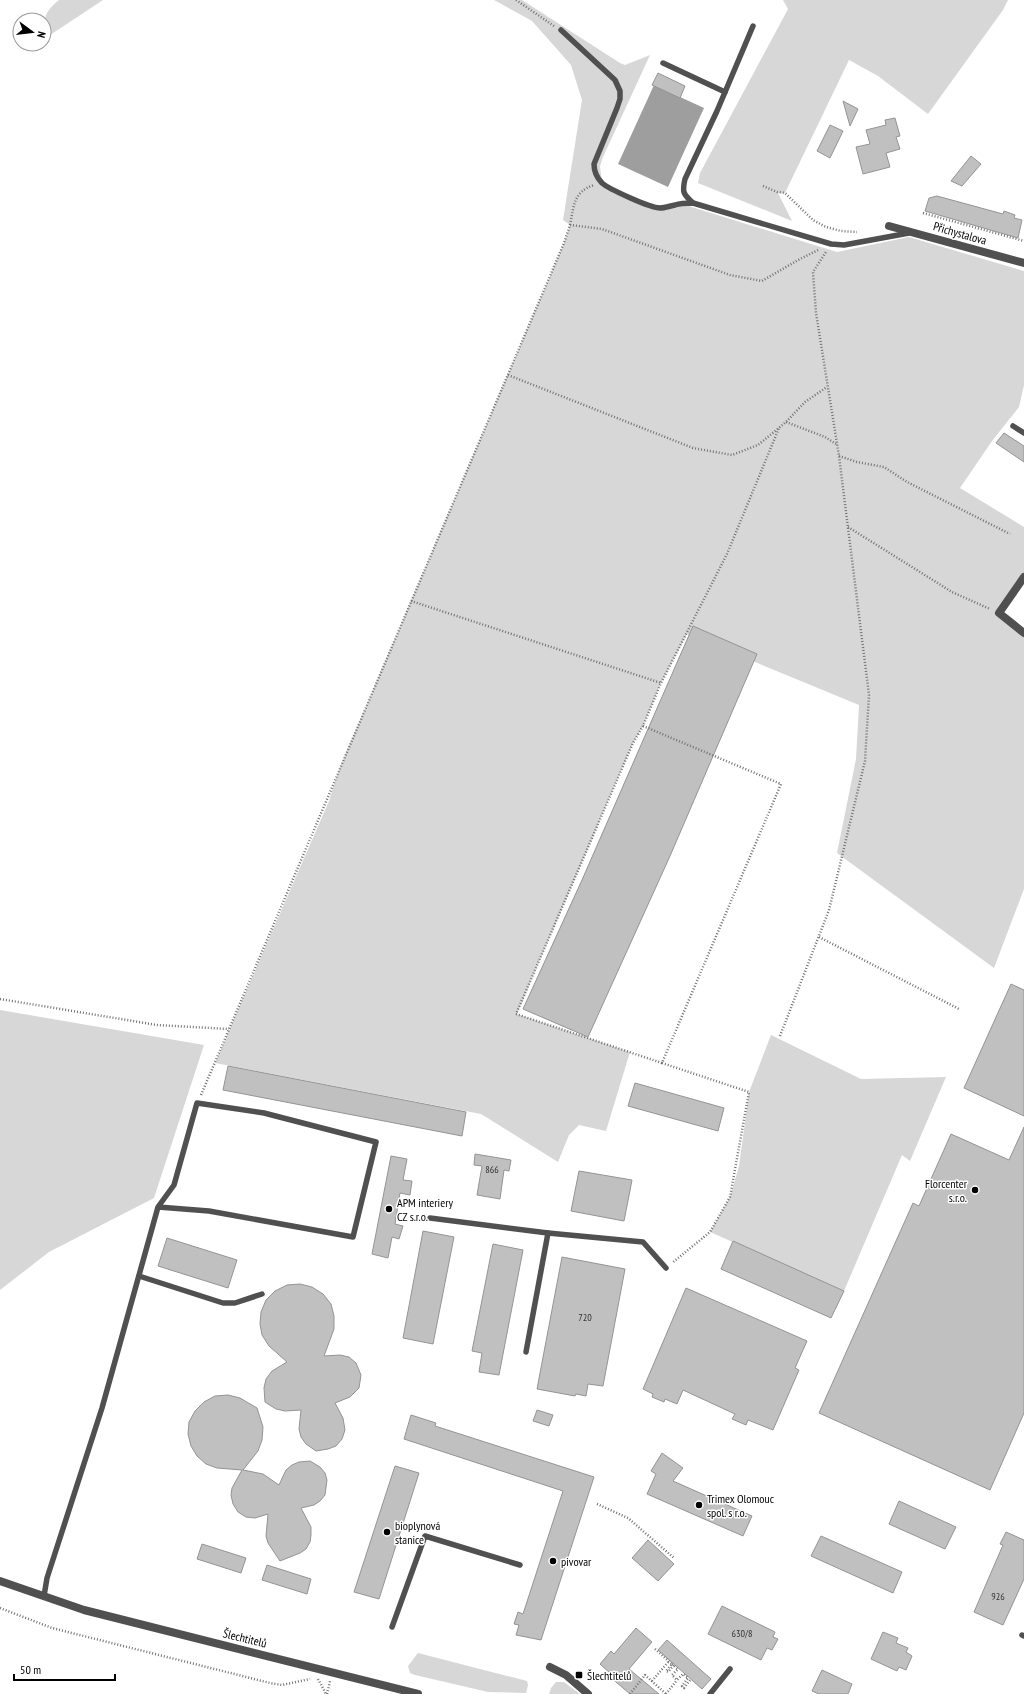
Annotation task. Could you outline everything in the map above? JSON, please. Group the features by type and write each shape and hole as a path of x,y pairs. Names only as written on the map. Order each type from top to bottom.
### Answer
{"street":[{"name":"Přichystalova","path":"889,226 1024,263"},
{"path":"1024,577 1000,613 1024,633"},
{"name":"Šlechtitelů","path":"0,1581 91,1612 319,1673 418,1694"},
{"path":"550,1667 566,1675 588,1694"}],"lane":[{"path":"693,203 685,196 683,188 685,179 725,92 753,26"},
{"path":"561,30 615,80 620,91 620,99 617,108 594,164 594,170 602,183 655,207 660,208 675,204 693,203 831,244 844,245 913,232"},
{"path":"663,63 725,92"},
{"path":"1013,426 1024,433"},
{"path":"44,1596 47,1578 102,1408 158,1207 174,1185 197,1103 264,1113 376,1142 353,1238 209,1211 158,1207"},
{"path":"430,1218 548,1233 642,1242 666,1268"},
{"path":"526,1352 548,1233"},
{"path":"139,1276 223,1303 236,1303 262,1294"},
{"path":"392,1627 424,1536 520,1565"},
{"path":"710,1694 730,1669"}],"path":[{"path":"516,0 561,30"},
{"path":"197,1103 564,243 570,225 574,203 578,195 584,189 602,183"},
{"path":"763,186 785,194 813,220 826,227 841,231 864,231"},
{"path":"924,213 1024,241"},
{"path":"570,225 602,228 730,275 762,281 798,260 831,244"},
{"path":"780,1036 829,910 865,761 869,695 839,456 816,313 813,272 831,244"},
{"path":"508,375 693,448 732,455 758,445 786,422 805,402 827,387"},
{"path":"786,422 818,434 837,444"},
{"path":"666,1268 710,1232 730,1197 749,1092 516,1014 633,744 727,554 779,428"},
{"path":"839,456 857,462 884,467 907,482 1010,534"},
{"path":"848,527 952,592 1000,613"},
{"path":"411,601 662,683"},
{"path":"643,726 781,784 662,1063"},
{"path":"819,937 959,1009"},
{"path":"0,999 157,1025 229,1029"},
{"path":"597,1504 628,1518 674,1558"},
{"path":"0,1608 52,1628 270,1683 282,1685 319,1673 326,1694"},
{"path":"655,1649 678,1669 672,1676 677,1680"},
{"path":"652,1681 669,1661"},
{"path":"630,1694 645,1675 652,1681 654,1686 666,1694 683,1674 688,1678 682,1686 684,1688 691,1679"}],"shaded area":[{"path":"59,0 103,0 52,34 52,12 48,12"},
{"path":"494,0 522,0 625,65 650,55 603,157 600,166 602,183 650,206 682,204 837,252 909,237 1024,271 1024,385 1019,407 992,441 960,488 1024,527 1024,577 1000,613 1024,633 1024,889 994,968 837,853 856,759 859,705 687,634 661,683 643,726 633,743 517,1014 630,1052 606,1131 579,1125 569,1135 558,1162 481,1114 215,1063 329,801 339,769 564,243 570,225 563,220 582,100 571,65 532,21"},
{"path":"783,0 1008,0 1003,10 928,114 878,76 849,60 785,193 778,193 792,221 698,183 700,173 788,9"},
{"path":"654,85 704,108 668,187 618,164"},
{"path":"0,1010 204,1045 154,1198 49,1252 0,1290"},
{"path":"771,1035 861,1079 946,1077 910,1161 902,1155 844,1291 710,1232 730,1197 739,1166 749,1092"},
{"path":"418,1653 527,1681 528,1685 526,1693 488,1692 415,1675 410,1673 408,1666"},
{"path":"556,1682 564,1682 580,1694 549,1694 551,1688"}],"building":[{"path":"658,73 685,86 680,98 652,85"},
{"path":"843,101 858,109 850,126"},
{"path":"895,118 900,136 896,137 900,149 886,153 890,167 863,174 856,147 870,144 866,130 886,125 885,120"},
{"path":"830,125 843,131 830,158 817,151"},
{"path":"971,156 981,164 962,186 951,181"},
{"path":"937,196 1003,214 1004,211 1015,215 1014,218 1022,220 1018,238 925,211 929,198"},
{"path":"1004,433 1024,446 1024,462 996,443"},
{"path":"693,626 757,654 670,856 588,1037 523,1009 582,880"},
{"path":"1011,984 1024,990 1024,1116 964,1088"},
{"path":"228,1066 466,1112 462,1136 223,1090"},
{"path":"635,1083 724,1108 718,1131 628,1106"},
{"path":"1024,1127 1024,1413 990,1490 819,1413 913,1203 919,1206 951,1134 1009,1160"},
{"path":"475,1154 511,1160 509,1171 504,1170 500,1199 477,1195 482,1166 474,1165"},
{"name":"APM interiery CZ s.r.o.","path":"391,1156 407,1159 403,1180 412,1181 410,1195 400,1193 395,1224 403,1226 399,1239 392,1237 388,1258 372,1254"},
{"path":"579,1171 632,1180 624,1221 571,1211"},
{"path":"423,1231 454,1237 433,1344 403,1338"},
{"path":"167,1238 237,1260 228,1288 158,1266"},
{"path":"733,1241 844,1291 831,1318 721,1269"},
{"path":"493,1244 523,1250 499,1375 479,1372 482,1353 472,1351"},
{"path":"562,1257 625,1269 603,1386 588,1384 586,1396 576,1394 575,1396 537,1389"},
{"path":"300,1284 312,1287 323,1294 331,1304 334,1316 334,1329 324,1356 340,1355 349,1357 356,1363 361,1375 359,1388 350,1397 335,1403 343,1418 345,1430 342,1439 336,1446 316,1451 306,1444 301,1437 299,1429 301,1410 285,1411 276,1409 265,1402 264,1388 266,1379 272,1371 287,1362 269,1346 262,1335 260,1324 261,1312 266,1300 275,1291 287,1285"},
{"path":"686,1288 807,1341 795,1368 799,1370 773,1430 748,1420 746,1425 732,1419 735,1414 683,1390 677,1404 665,1399 664,1402 652,1397 653,1394 643,1389"},
{"path":"228,1395 240,1398 257,1408 263,1427 262,1440 258,1451 243,1470 263,1474 279,1485 286,1470 299,1462 310,1461 320,1467 325,1473 327,1480 325,1495 314,1505 301,1508 311,1527 310,1542 306,1549 300,1553 280,1561 268,1543 266,1536 268,1514 255,1518 246,1517 238,1512 233,1504 231,1495 232,1488 242,1470 217,1468 206,1464 197,1456 191,1446 188,1434 189,1422 195,1411 204,1402 215,1396"},
{"path":"537,1410 553,1415 549,1426 533,1421"},
{"path":"411,1415 436,1423 435,1426 594,1477 541,1640 516,1635 519,1625 514,1624 518,1612 523,1614 563,1491 404,1439"},
{"name":"Trimex Olomouc spol. s r.o.","path":"662,1453 683,1468 673,1481 752,1516 743,1536 647,1494 656,1474 651,1471"},
{"name":"bioplynová stanice","path":"395,1466 419,1473 379,1599 354,1592"},
{"path":"899,1501 956,1527 945,1549 889,1524"},
{"path":"1006,1532 1024,1540 1024,1579 1003,1625 974,1612 1003,1545 1000,1544"},
{"path":"821,1536 902,1572 893,1593 811,1556"},
{"path":"648,1540 674,1564 658,1581 632,1558"},
{"path":"202,1544 246,1558 241,1573 197,1559"},
{"path":"267,1565 311,1579 307,1594 262,1580"},
{"path":"722,1606 775,1632 773,1637 778,1639 772,1650 767,1648 761,1660 708,1634"},
{"path":"636,1628 652,1642 629,1669 659,1694 630,1694 609,1676 611,1674 600,1664 611,1651 614,1654"},
{"path":"883,1632 898,1638 896,1643 908,1648 906,1652 912,1656 906,1670 899,1667 897,1671 871,1659"},
{"path":"667,1640 711,1679 702,1689 658,1650"},
{"path":"822,1670 852,1684 848,1694 819,1694 812,1691"}],"place":[{"name":"Florcenter s.r.o.","path":"975,1190"},
{"name":"APM interiery CZ s.r.o.","path":"389,1209"},
{"name":"Trimex Olomouc spol. s r.o.","path":"699,1505"},
{"name":"bioplynová stanice","path":"387,1532"},
{"name":"pivovar","path":"553,1561"},
{"name":"Šlechtitelů","path":"579,1675"}]}
